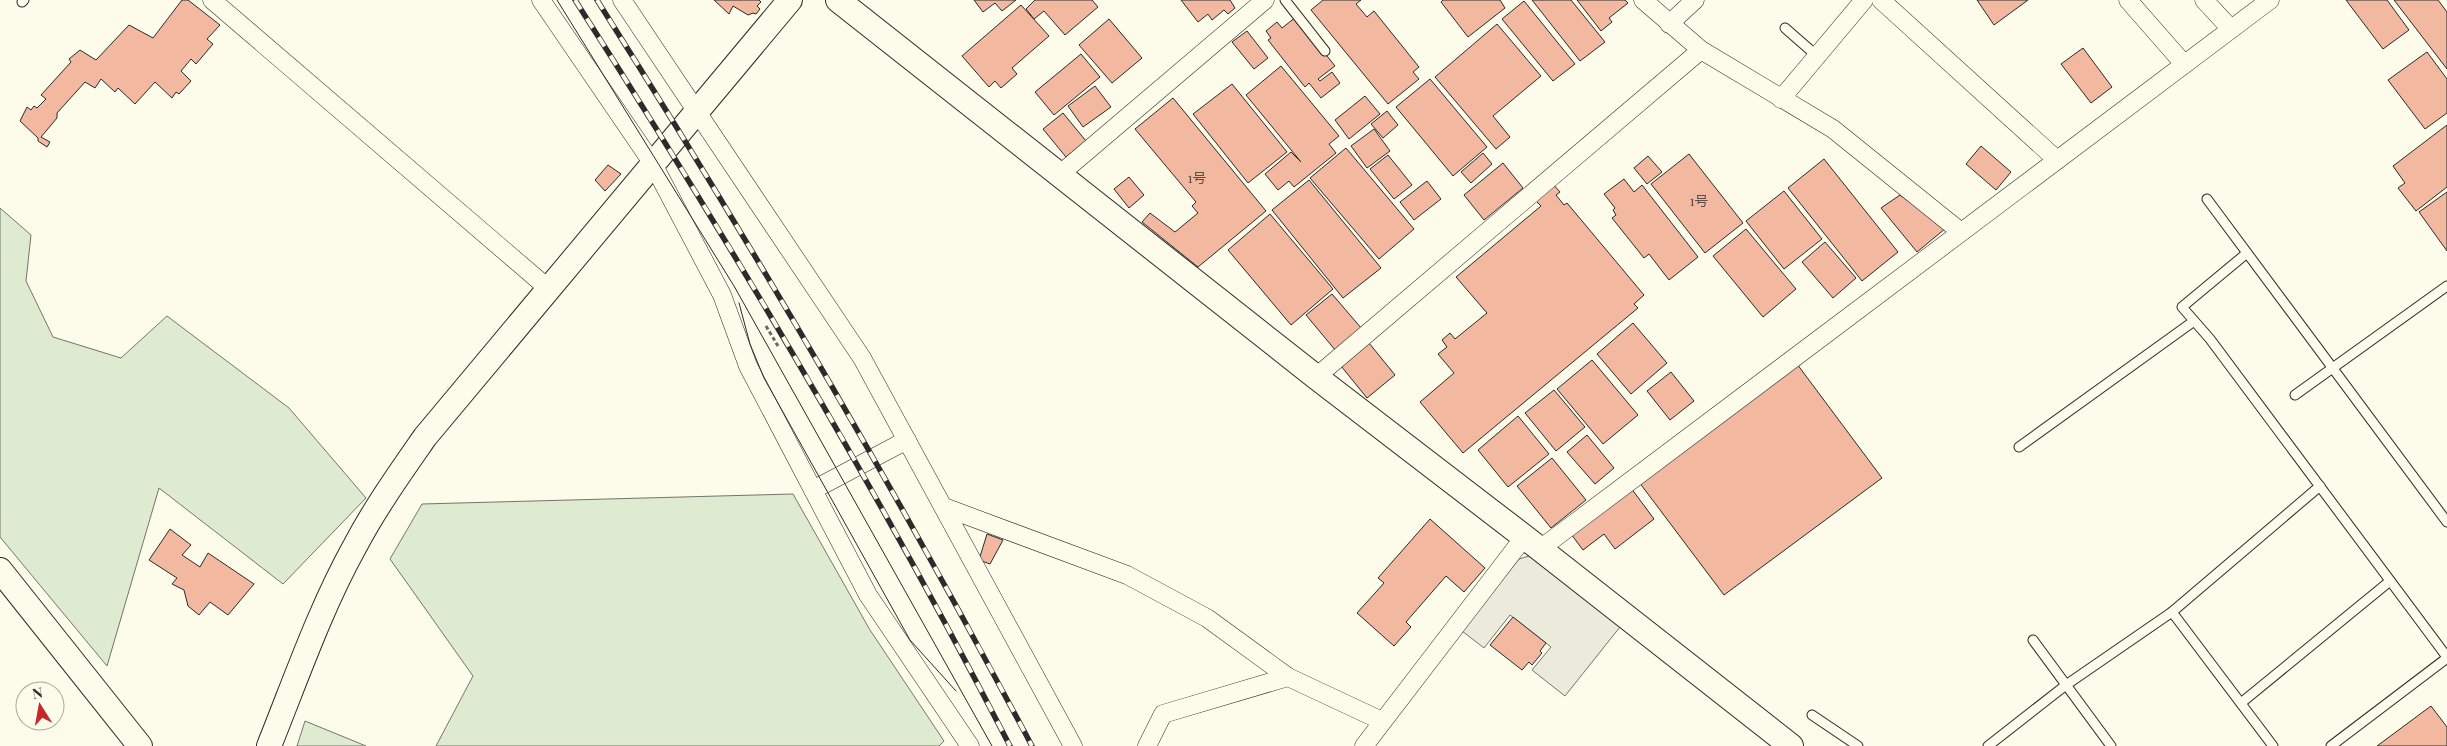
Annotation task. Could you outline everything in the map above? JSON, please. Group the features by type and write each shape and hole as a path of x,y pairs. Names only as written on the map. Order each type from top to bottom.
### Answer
{"street":[{"path":"212,0 550,290"},
{"path":"541,0 653,164 722,295 748,366 868,595 970,746"},
{"path":"622,0 862,358 1073,746"},
{"path":"269,746 329,598 354,547 382,499 425,437 550,290 790,0"},
{"path":"838,0 1316,377 1791,746"},
{"path":"1059,175 1265,0"},
{"path":"1643,0 1701,50 1833,129 1961,232"},
{"path":"1669,24 1695,0"},
{"path":"1781,98 1864,0"},
{"path":"1881,0 2057,160"},
{"path":"2128,0 2184,64"},
{"path":"2204,0 2231,29"},
{"path":"1364,746 1382,721 1532,543 1961,232 2270,0"},
{"path":"1316,377 1701,50"},
{"path":"813,490 907,440"},
{"path":"944,507 1127,575 1207,618 1288,677 1382,721"},
{"path":"0,570 140,746"},
{"path":"1147,746 1163,714 1288,677"}],"lane":[{"path":"1284,0 1325,51"},
{"path":"1785,28 1817,56"},
{"path":"2207,198 2447,522"},
{"path":"2247,253 2182,308 2210,340 2447,658 2331,746"},
{"path":"2295,395 2447,286"},
{"path":"2019,446 2194,321"},
{"path":"1988,746 2066,685 2172,612 2320,486"},
{"path":"2241,703 2390,581"},
{"path":"2172,612 2274,746"},
{"path":"2033,640 2111,746"},
{"path":"1812,715 1858,746"}],"path":[{"path":"766,326 778,346"}],"green space":[{"path":"0,208 31,235 26,281 53,337 121,358 167,316 289,408 366,498 283,584 159,488 107,666 0,537"},
{"path":"793,494 870,630 944,741 939,746 436,746 473,676 390,559 422,504"},
{"path":"305,721 366,746 297,746"}],"shaded area":[{"path":"1529,556 1620,627 1565,696 1532,670 1551,647 1510,615 1484,648 1462,631 1519,559"}],"building":[{"path":"182,0 188,0 220,25 207,39 213,44 196,64 191,59 181,71 191,81 179,94 176,92 172,98 155,82 135,104 118,88 115,92 101,79 95,88 85,82 57,113 57,118 41,137 50,142 47,147 38,141 38,138 20,121 27,107 31,110 34,106 37,108 46,99 41,95 71,62 69,59 80,50 96,60 129,25 153,38"},
{"path":"714,0 759,0 761,2 757,6 760,9 756,14 748,15 733,6 729,14"},
{"path":"974,0 1016,0 1002,11 995,3 983,12"},
{"path":"1035,0 1092,0 1098,7 1065,35 1044,11 1034,19 1026,9"},
{"path":"1181,0 1230,0 1235,8 1228,14 1224,10 1212,20 1208,14 1198,22"},
{"path":"1323,0 1361,0 1356,4 1367,17 1374,11 1419,67 1413,72 1419,79 1388,104 1311,10"},
{"path":"1443,0 1500,0 1505,8 1468,37 1441,2"},
{"path":"1532,0 1571,0 1605,42 1580,61"},
{"path":"1577,0 1625,0 1628,3 1609,18 1612,22 1601,31"},
{"path":"1977,0 2028,0 1994,25"},
{"path":"2346,0 2387,0 2409,30 2383,49"},
{"path":"2394,0 2438,0 2447,12 2447,69"},
{"path":"1524,1 1575,64 1553,81 1502,19"},
{"path":"1021,5 1049,36 1012,68 1017,74 1001,88 995,81 989,87 962,56"},
{"path":"1296,17 1335,66 1318,79 1320,81 1332,72 1340,83 1321,98 1309,83 1305,87 1268,40 1271,38 1266,31 1277,22 1282,28"},
{"path":"1109,19 1142,58 1112,83 1079,45"},
{"path":"1497,24 1541,76 1493,116 1510,137 1496,149 1435,77"},
{"path":"1247,31 1268,58 1254,69 1232,42"},
{"path":"2083,48 2112,87 2091,103 2061,64"},
{"path":"2427,52 2447,79 2447,113 2425,129 2388,80"},
{"path":"1081,54 1100,77 1054,115 1035,92"},
{"path":"1281,66 1339,136 1329,144 1336,153 1294,187 1289,181 1278,190 1265,174 1291,152 1301,162 1246,95"},
{"path":"1430,79 1487,147 1453,176 1396,107"},
{"path":"1232,84 1287,152 1248,183 1193,114"},
{"path":"1095,86 1111,107 1083,127 1068,106"},
{"path":"1365,96 1380,114 1349,139 1335,120"},
{"path":"1173,98 1266,211 1198,267 1142,222 1150,213 1175,232 1198,213 1192,206 1196,202 1135,129"},
{"path":"1387,111 1398,125 1383,138 1371,124"},
{"path":"1063,113 1086,141 1066,157 1043,129"},
{"path":"2447,125 2447,187 2416,211 2398,188 2405,183 2393,166"},
{"path":"1374,129 1390,151 1367,168 1351,146"},
{"path":"1981,146 2011,172 1996,190 1966,164"},
{"path":"1346,148 1414,229 1379,259 1310,178"},
{"path":"1483,153 1492,164 1471,183 1461,172"},
{"path":"1689,154 1743,223 1705,253 1651,184"},
{"path":"1388,155 1412,185 1394,199 1370,169"},
{"path":"1648,156 1662,172 1647,184 1634,168"},
{"path":"1824,159 1898,252 1862,281 1788,188"},
{"path":"1503,163 1523,188 1484,220 1464,195"},
{"path":"608,165 621,174 605,191 595,180"},
{"path":"1129,177 1144,195 1129,208 1114,189"},
{"path":"1624,179 1634,192 1642,185 1698,257 1669,280 1649,254 1644,258 1612,218 1616,215 1613,210 1615,208 1604,194"},
{"path":"1309,180 1381,268 1343,298 1272,210"},
{"path":"1427,181 1441,199 1414,220 1400,202"},
{"path":"1552,183 1560,192 1556,195 1564,205 1567,203 1644,295 1634,304 1638,308 1463,453 1420,402 1454,373 1438,354 1447,347 1442,340 1450,333 1455,339 1487,313 1456,277 1541,206 1534,199"},
{"path":"1784,191 1822,239 1784,269 1746,221"},
{"path":"2447,192 2447,251 2419,212"},
{"path":"1900,195 1946,228 1917,252 1881,208"},
{"path":"1270,214 1333,289 1291,325 1228,250"},
{"path":"1746,229 1796,289 1763,317 1713,256"},
{"path":"1825,242 1856,278 1833,298 1802,262"},
{"path":"1332,294 1362,329 1336,351 1306,315"},
{"path":"1633,323 1667,363 1631,394 1597,354"},
{"path":"1369,343 1395,375 1367,398 1341,366"},
{"path":"1592,360 1638,415 1603,444 1557,389"},
{"path":"1797,364 1882,478 1724,595 1639,482"},
{"path":"1671,372 1694,401 1670,420 1647,391"},
{"path":"1554,390 1585,427 1556,451 1525,413"},
{"path":"1518,416 1549,454 1508,487 1478,450"},
{"path":"1587,435 1614,468 1595,484 1567,452"},
{"path":"1552,458 1586,500 1551,528 1517,486"},
{"path":"1631,488 1654,519 1615,549 1604,534 1583,550 1571,534"},
{"path":"1430,519 1485,568 1464,592 1446,576 1406,622 1411,627 1394,646 1357,613 1384,583 1378,578"},
{"path":"170,529 191,545 182,555 200,567 208,553 254,584 228,615 210,602 199,615 188,606 184,590 172,584 177,578 149,560"},
{"path":"987,534 1003,540 990,564 979,560"},
{"path":"1513,617 1546,643 1540,651 1542,653 1532,665 1529,662 1522,670 1490,645"},
{"path":"2431,706 2447,727 2447,746 2377,746"}],"tram line":[{"path":"557,0 734,286 992,746"},
{"path":"739,303 750,344 764,378 910,640 956,691"}],"railway":[{"path":"575,0 690,183 801,368 908,555 1010,746"},
{"path":"597,0 711,183 822,369 929,556 1032,746"}]}
